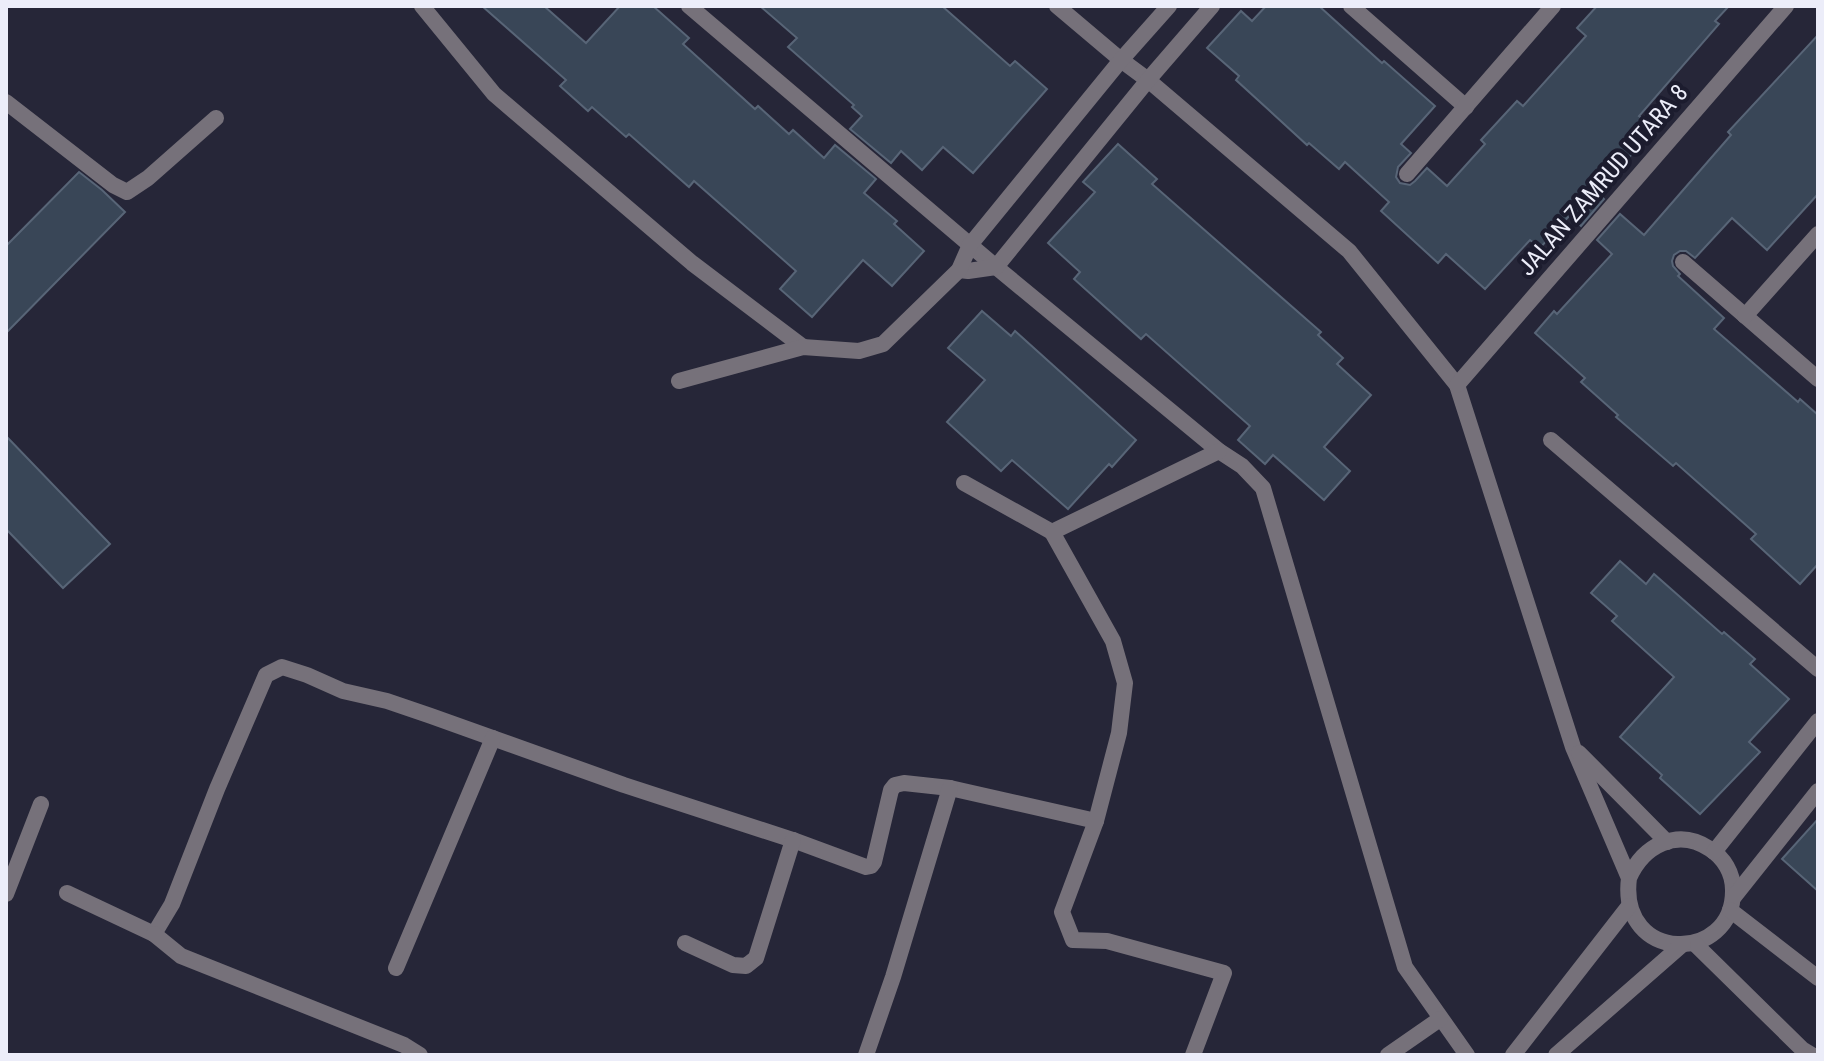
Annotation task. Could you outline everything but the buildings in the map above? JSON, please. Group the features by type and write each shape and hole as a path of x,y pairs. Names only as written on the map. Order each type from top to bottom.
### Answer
{"street":[{"path":"422,6 494,94 692,263 803,347"},
{"path":"689,6 996,267 1219,451 1242,466 1263,488 1405,967 1467,1055"},
{"path":"1057,6 1349,251 1457,385 1573,747 1629,878 1629,906 1641,926 1649,934 1671,944 1688,944 1704,939 1719,928 1731,904 1818,791"},
{"path":"679,381 803,347 859,351 883,344 959,270 970,245 1169,6"},
{"path":"959,270 996,267 1212,6"},
{"path":"1351,6 1466,107"},
{"path":"1407,174 1553,6"},
{"name":"JALAN ZAMRUD UTARA 8","path":"1457,385 1786,6"},
{"path":"6,102 113,185 127,192 148,178 216,118"},
{"path":"1745,316 1818,234"},
{"path":"1683,262 1818,379"},
{"path":"1551,440 1818,669"},
{"path":"1052,532 1219,451"},
{"path":"964,483 1052,532 1113,641 1125,683 1119,733 1096,821 1062,912 1073,940 1107,941 1224,973 1193,1055"},
{"path":"154,934 172,904 266,675 282,667 343,691 387,701 866,867 874,862 891,790 895,785 904,783 950,788 1096,821"},
{"path":"1714,852 1818,721"},
{"path":"396,968 493,738"},
{"path":"1573,747 1667,842"},
{"path":"866,1055 950,788"},
{"path":"6,894 41,804"},
{"path":"685,943 733,965 746,966 756,958 793,840"},
{"path":"1629,878 1640,859 1657,845 1680,840 1704,845 1727,868 1731,877 1731,904 1818,978"},
{"path":"67,893 154,934 181,956 404,1045 420,1055"},
{"path":"1513,1055 1629,906"},
{"path":"1556,1055 1688,944"},
{"path":"1688,944 1812,1055"},
{"path":"1388,1055 1440,1019"}]}
